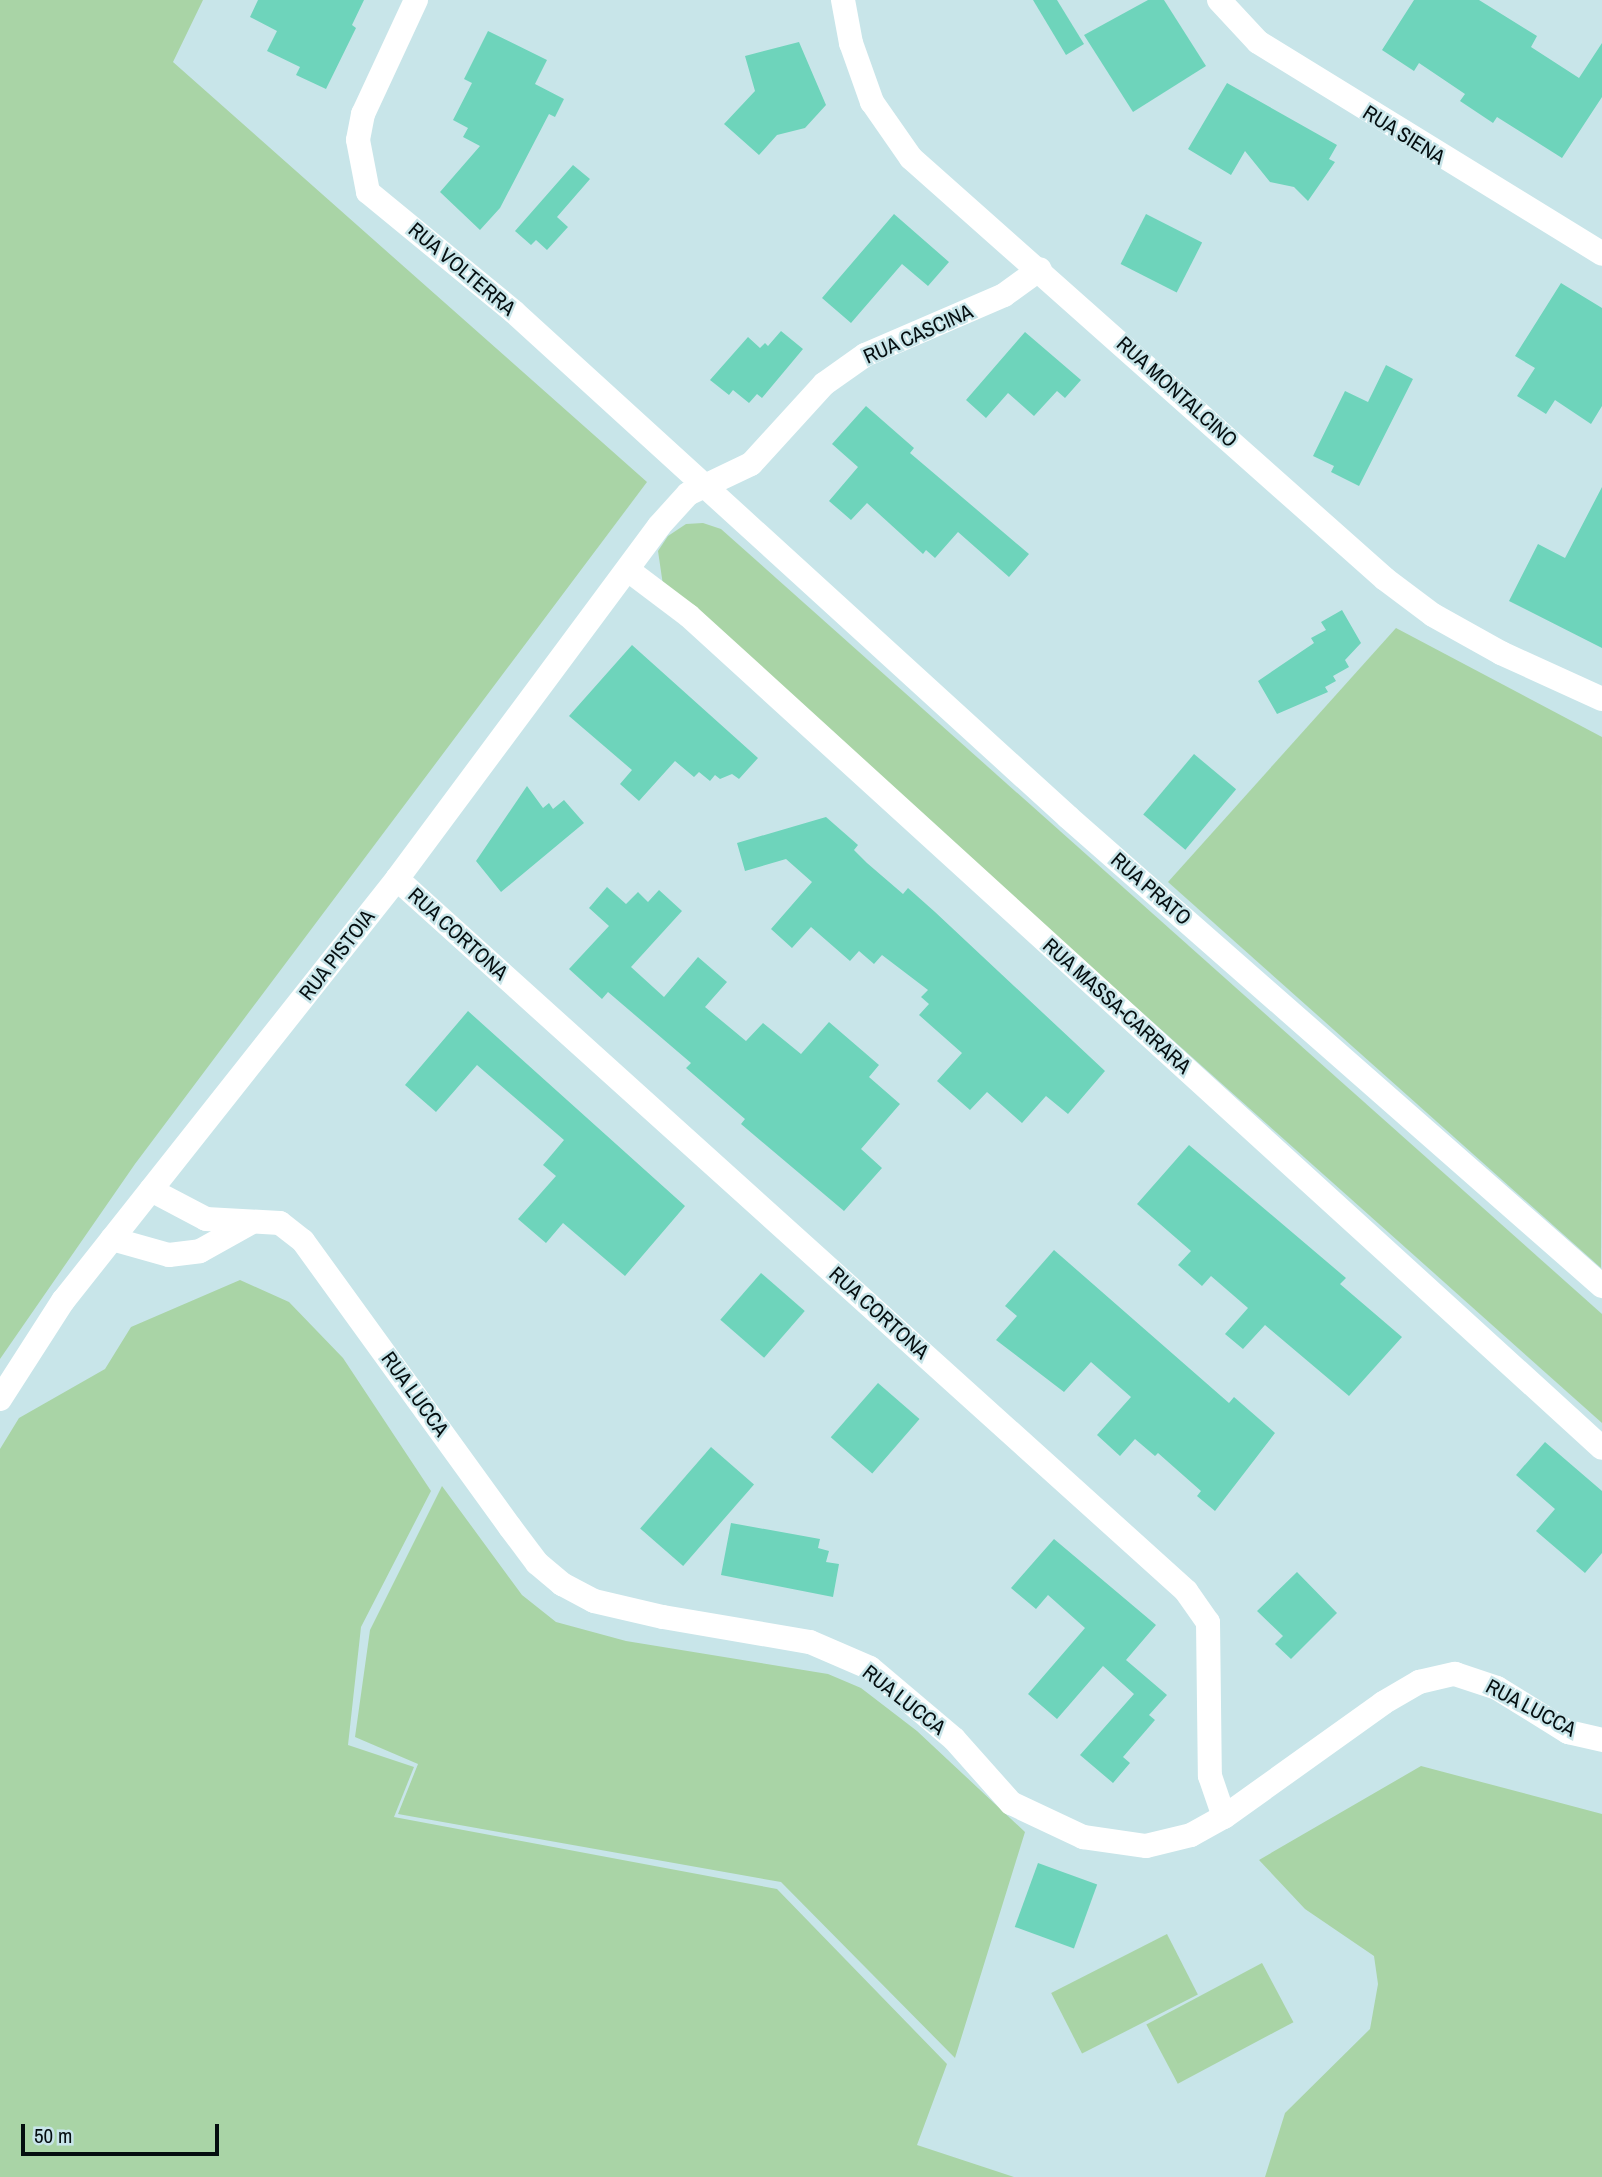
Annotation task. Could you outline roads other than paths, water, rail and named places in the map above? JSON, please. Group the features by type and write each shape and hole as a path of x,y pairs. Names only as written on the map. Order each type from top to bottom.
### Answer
{"street":[{"name":"RUA VOLTERRA","path":"416,0 363,114 358,141 368,191 514,312 706,486"},
{"name":"RUA MONTALCINO","path":"843,0 851,43 872,102 911,158 1040,269 1385,579 1433,615 1501,653 1602,699"},
{"name":"RUA SIENA","path":"1219,0 1258,42 1602,254"},
{"name":"RUA CASCINA","path":"706,486 751,464 824,384 865,355 1004,295 1040,269"},
{"name":"RUA PISTOIA","path":"0,1399 63,1301 397,879 628,570 688,494 706,486"},
{"name":"RUA PRATO","path":"706,486 1068,817 1602,1286"},
{"name":"RUA MASSA-CARRARA","path":"628,570 699,626 1602,1448"},
{"name":"RUA CORTONA","path":"397,879 1186,1591 1209,1622 1210,1776 1224,1817"},
{"name":"RUA LUCCA","path":"151,1190 206,1219 280,1223 312,1251 537,1563 574,1593 663,1618 810,1642 870,1668 954,1739 1011,1803 1083,1837 1146,1846 1191,1835 1224,1817 1383,1703 1419,1682 1439,1677 1471,1677 1568,1731 1602,1740"},
{"path":"112,1239 169,1255 200,1251 254,1220"}]}
